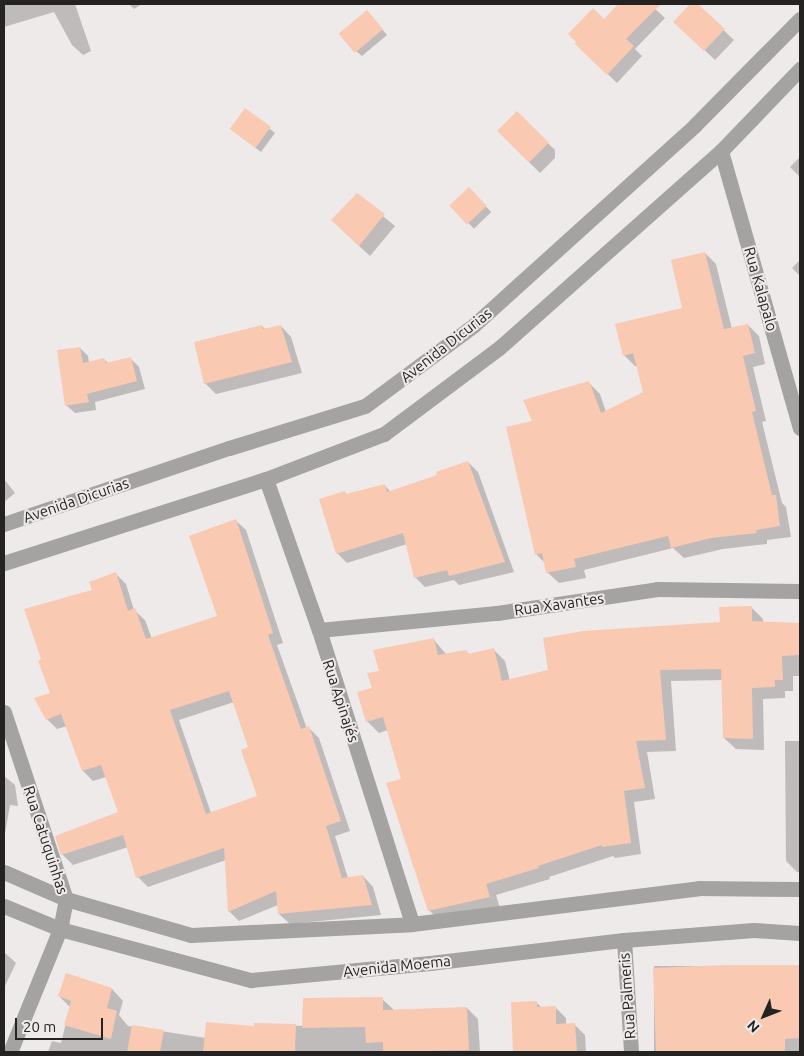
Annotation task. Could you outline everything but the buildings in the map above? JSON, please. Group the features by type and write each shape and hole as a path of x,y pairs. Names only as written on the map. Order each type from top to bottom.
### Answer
{"street":[{"name":"Avenida Dicurias","path":"4,524 229,448 366,406 474,325 695,125 800,19"},
{"path":"4,563 266,479 384,434 499,348 721,151 800,69"},
{"name":"Rua Kalapalo","path":"721,151 800,428"},
{"name":"Rua Apinajés","path":"266,479 319,630 412,924"},
{"name":"Rua Xavantes","path":"319,630 497,613 658,589 800,591"},
{"name":"Rua Catuquinhas","path":"4,712 66,899 60,929 10,1052"},
{"path":"4,872 66,899 191,935 412,924 699,888 800,889"},
{"name":"Avenida Moema","path":"4,906 60,929 251,980 430,963 624,940 754,930 800,933"},
{"name":"Rua Palmeris","path":"624,940 631,1052"}]}
